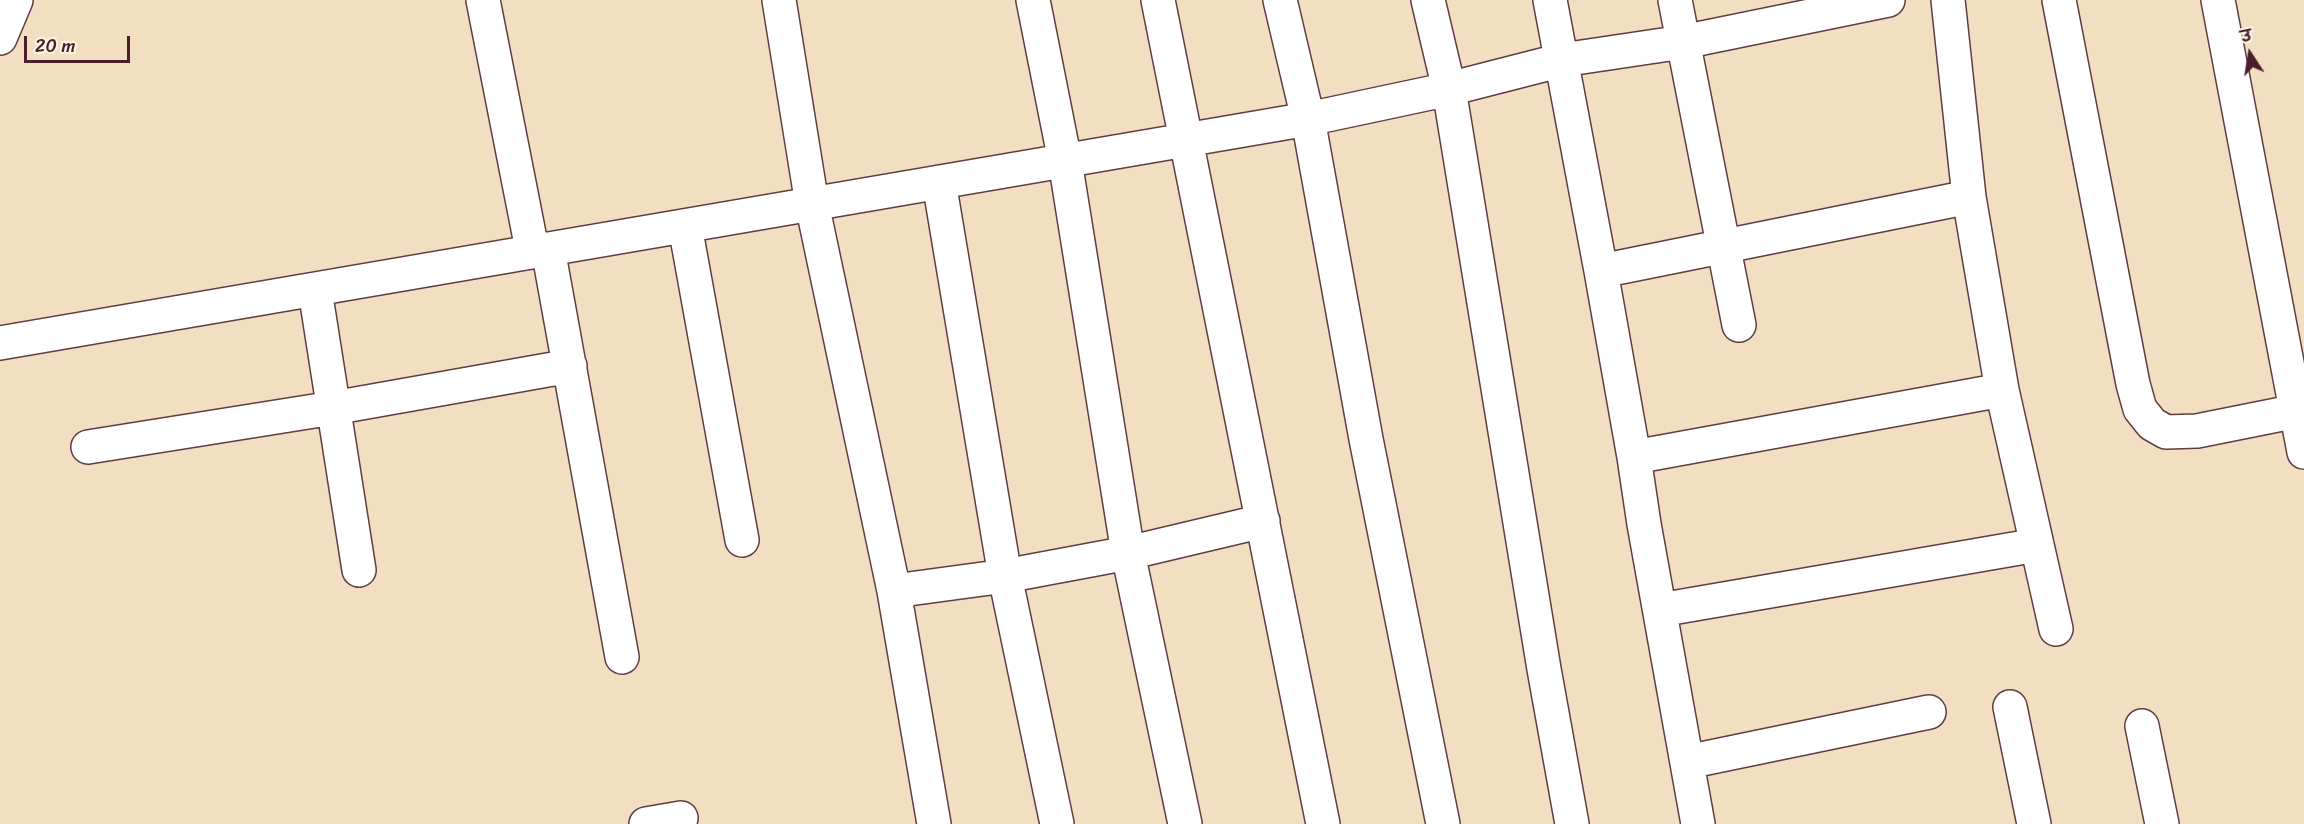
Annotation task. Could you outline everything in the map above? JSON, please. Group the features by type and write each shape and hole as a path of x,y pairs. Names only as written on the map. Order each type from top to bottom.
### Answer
{"street":[{"path":"0,38 16,0"},
{"path":"483,0 532,249 548,249"},
{"path":"779,0 812,204 894,591 934,824"},
{"path":"1033,0 1065,161 1128,553 1185,824"},
{"path":"1158,0 1323,824"},
{"path":"1280,0 1308,119 1368,451 1443,824"},
{"path":"1428,0 1449,90 1544,669 1572,824"},
{"path":"1550,0 1601,271 1698,824"},
{"path":"1675,0 1739,325"},
{"path":"0,343 1308,119 1449,90 1562,60 1683,42 1887,0"},
{"path":"1948,0 1969,197 2002,390 2056,629"},
{"path":"2059,0 2133,384 2140,409 2151,424 2166,432 2197,431 2297,411"},
{"path":"2218,0 2304,452"},
{"path":"939,182 1005,576 1057,824"},
{"path":"1601,271 1969,197"},
{"path":"685,226 742,540"},
{"path":"548,249 622,657"},
{"path":"315,290 359,570"},
{"path":"88,447 333,408 570,366"},
{"path":"1634,457 2002,390"},
{"path":"894,591 1005,576 1128,553 1263,520"},
{"path":"1660,610 2037,545"},
{"path":"2010,707 2034,824"},
{"path":"1687,762 1929,711"},
{"path":"2142,726 2162,824"},
{"path":"646,824 681,818"}]}
